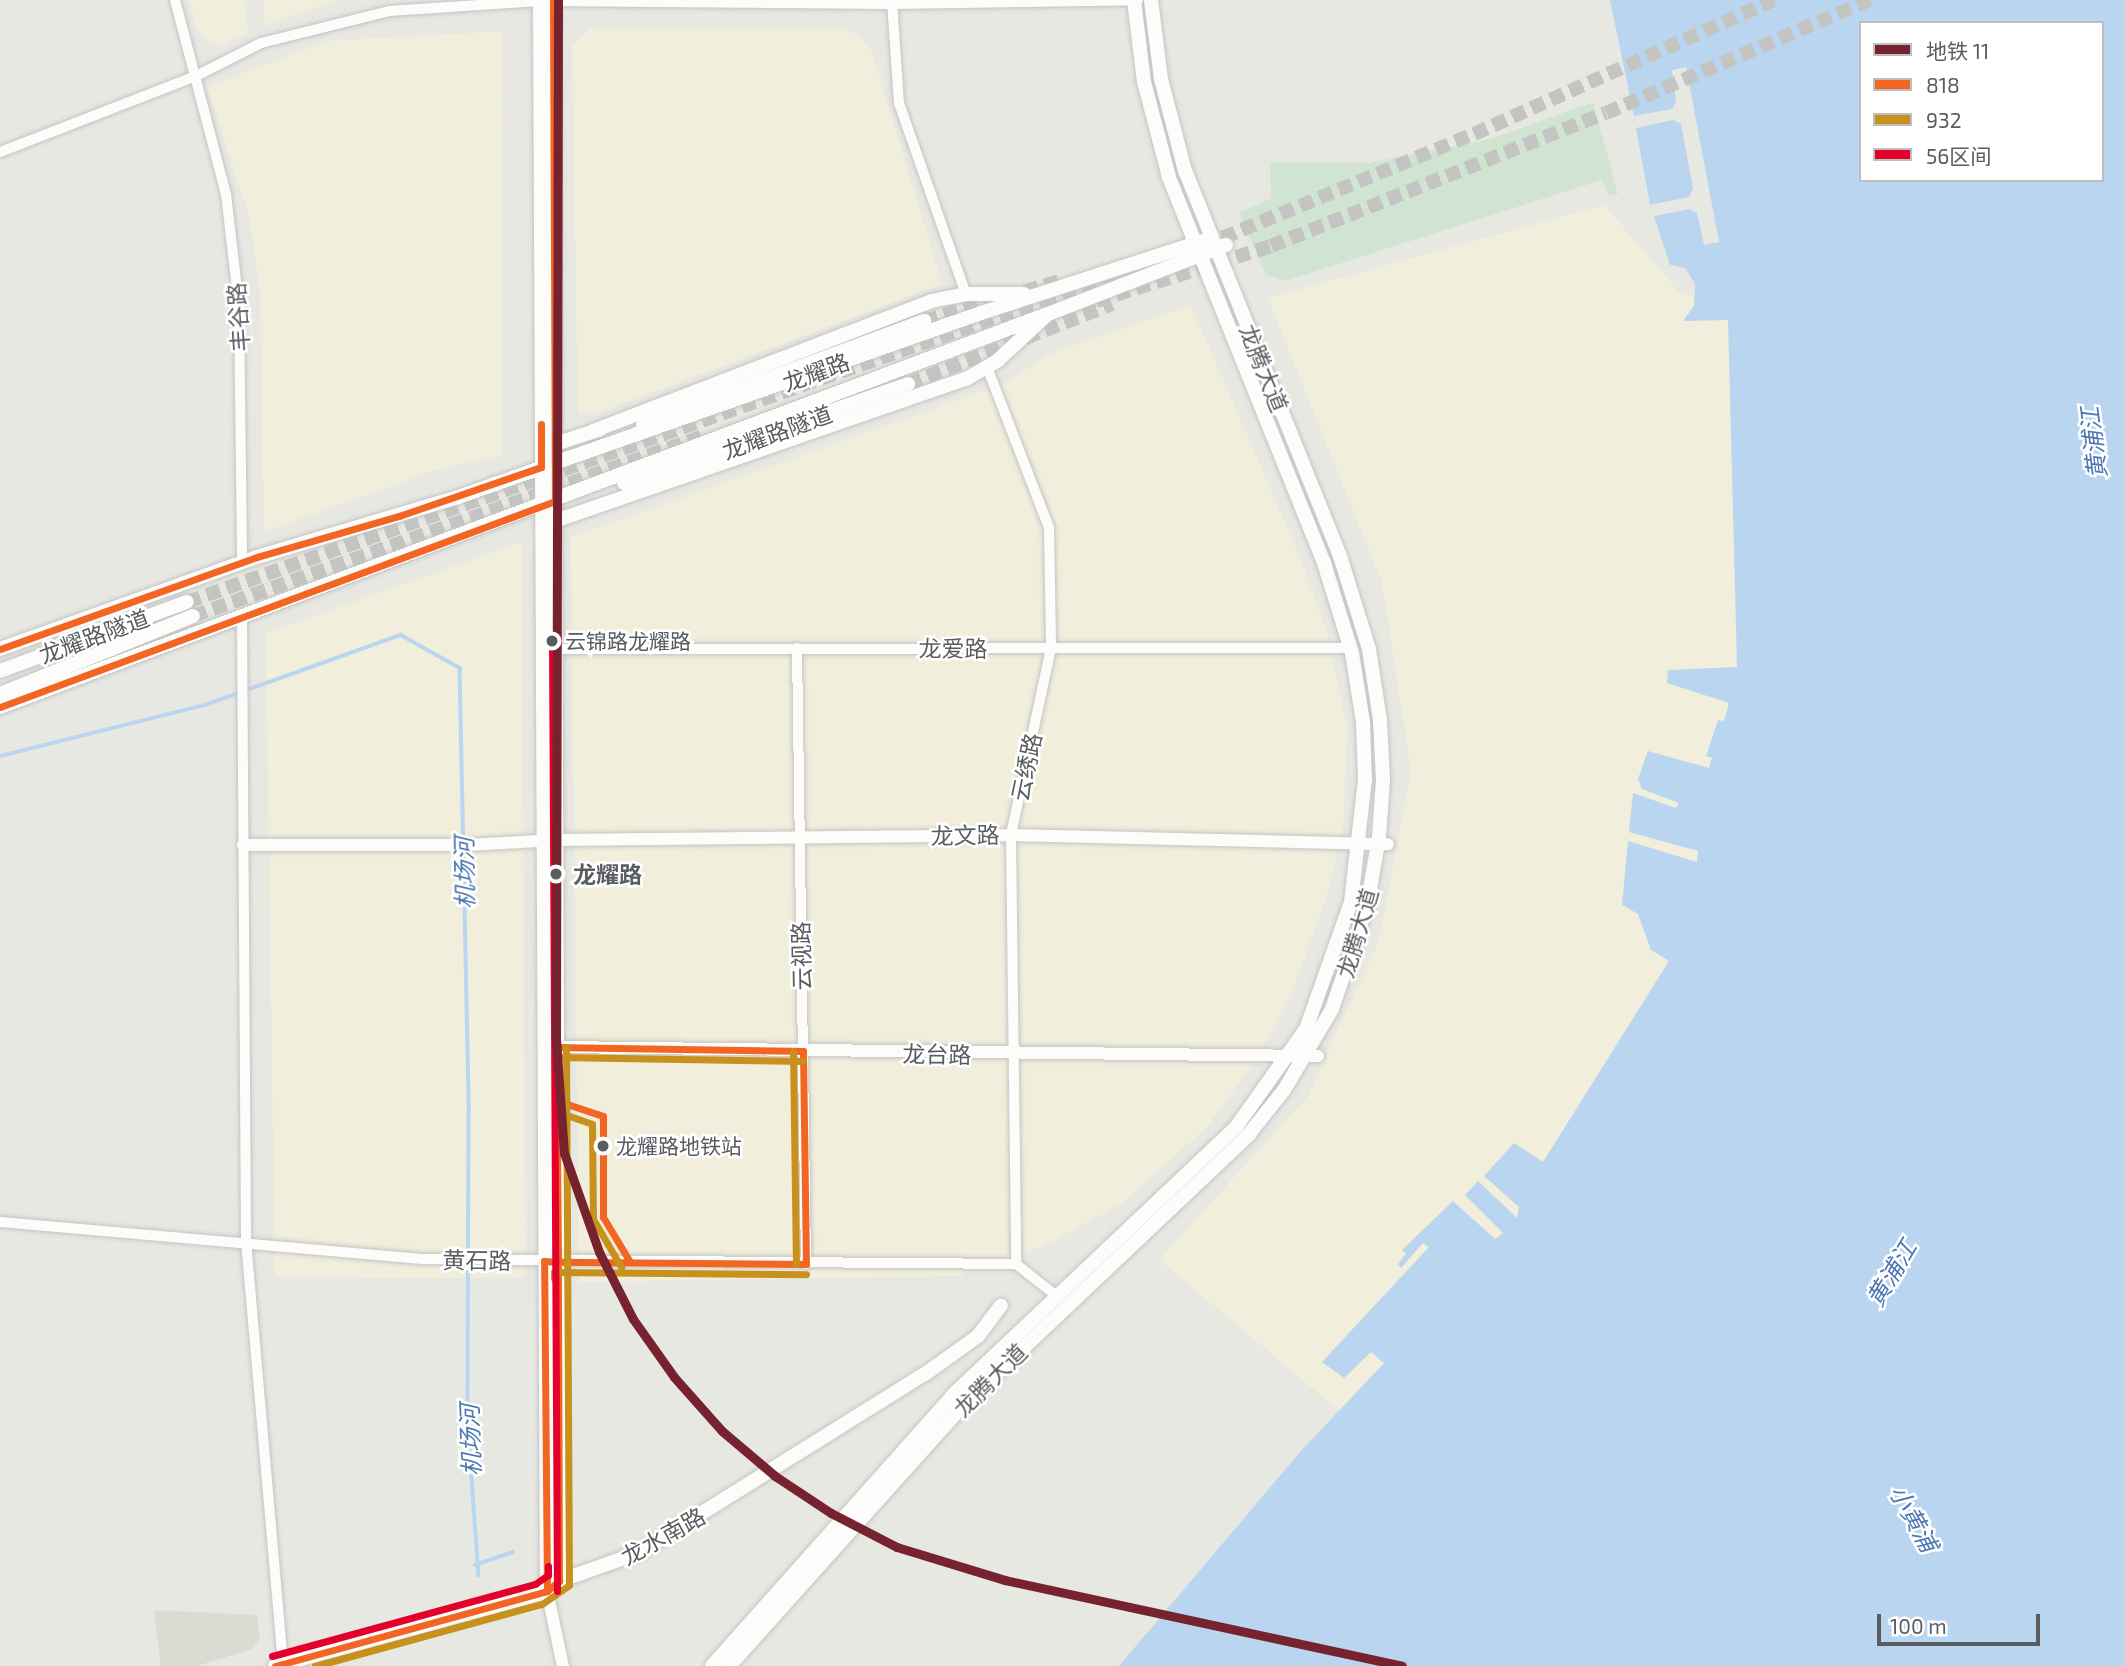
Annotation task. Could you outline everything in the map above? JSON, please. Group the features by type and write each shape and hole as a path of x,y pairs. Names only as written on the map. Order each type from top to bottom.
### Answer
{"main road":[{"path":"540,0 548,464 551,1261 559,1581"},
{"path":"548,464 555,444 553,0"},
{"name":"龙腾大道","path":"1136,0 1150,112 1168,177 1324,563 1351,648 1365,745 1362,841 1339,944 1305,1055"},
{"name":"龙腾大道","path":"729,1666 965,1403 1305,1055 1332,1009 1352,958 1383,843 1382,744 1363,626 1340,556 1218,244 1185,172 1167,108 1151,0"},
{"name":"龙耀路","path":"0,649 242,562 399,516 981,313 1218,244"},
{"name":"龙耀路","path":"0,707 575,494 1048,314 1198,249"},
{"name":"龙耀路","path":"593,431 862,325 931,301 966,294 1016,295 1077,285"},
{"name":"龙耀路","path":"555,521 863,416 987,367 1048,314"},
{"path":"598,446 661,417 924,321"},
{"name":"龙耀路隧道","path":"575,494 646,478 908,384"},
{"path":"555,444 593,431 661,417"},
{"name":"龙耀路隧道","path":"587,510 646,478"},
{"path":"547,1591 556,1047 549,840 555,649 555,521 548,503"},
{"name":"龙耀路隧道","path":"0,670 190,609 0,694"},
{"name":"龙腾大道","path":"712,1666 956,1393 1063,1300"},
{"name":"龙水南路","path":"279,1665 547,1591 559,1581 620,1561 673,1534 925,1374 978,1336 1001,1307"}],"street":[{"name":"丰谷路","path":"175,0 226,194 239,307 242,562"},
{"path":"0,152 197,76 261,43 389,11 540,0 1136,0"},
{"path":"892,2 899,103 966,294"},
{"name":"云绣路","path":"987,367 1049,528 1051,648 1011,835 1011,1055 1016,1264"},
{"path":"242,618 246,1241 279,1665"},
{"name":"云视路","path":"797,648 806,1264"},
{"name":"龙爱路","path":"555,649 1351,648"},
{"name":"龙文路","path":"243,845 464,845 549,840 1011,835 1383,843"},
{"name":"龙台路","path":"556,1047 1011,1055 1305,1055"},
{"name":"黄石路","path":"0,1222 448,1260 1016,1264"},
{"path":"1016,1264 1063,1300"},
{"path":"547,1591 563,1666"}],"shaded area":[{"path":"189,0 244,0 248,34 220,45 207,41 197,29"},
{"path":"264,0 338,0 264,25"},
{"path":"841,28 860,36 872,52 942,284 597,413 578,413 572,45 590,29"},
{"path":"503,31 502,455 433,471 264,532 260,290 249,215 207,87 328,41"},
{"path":"1604,205 1679,292 1742,307 1754,680 1693,955 1550,1184 1359,1427 1159,1260 1308,1096 1379,940 1411,771 1382,582 1268,298"},
{"path":"1191,305 1301,560 1327,633 1347,728 1343,829 1326,898 1296,982 1260,1054 1207,1127 1120,1205 1041,1247 959,1276 579,1282 571,537 1006,383 1047,355"},
{"path":"522,542 525,1278 275,1277 266,633"},
{"path":"154,1610 257,1615 260,1639 252,1649 197,1666 161,1666"}],"green space":[{"path":"1593,102 1618,194 1608,196 1602,180 1285,281 1266,275 1239,213 1271,198 1270,162 1369,163 1491,139"}],"water":[{"path":"1610,0 2125,0 2125,1666 1119,1666 1300,1452 1384,1363 1371,1352 1344,1378 1322,1362 1429,1247 1423,1243 1401,1268 1398,1264 1406,1254 1402,1250 1453,1201 1495,1239 1503,1233 1465,1195 1478,1181 1517,1218 1519,1207 1484,1176 1514,1143 1543,1162 1669,961 1651,950 1638,914 1622,905 1628,841 1697,862 1698,851 1629,832 1633,793 1676,808 1679,803 1642,789 1638,779 1648,751 1709,768 1712,758 1706,756 1718,720 1724,721 1729,703 1667,683 1668,670 1737,667 1728,320 1683,321 1694,306 1695,284 1685,268 1670,265 1654,216 1690,209 1697,213 1704,245 1719,242 1686,67 1672,70 1676,101 1672,109 1634,116"},
{"path":"1673,120 1681,124 1693,189 1689,197 1650,205 1636,128"}],"waterway":[{"name":"机场河","path":"0,756 208,704 401,635 460,668 469,1111 468,1423 479,1576"},
{"name":"机场河","path":"475,1565 513,1552"}],"tunnel":[{"path":"1203,246 1474,134 1773,0"},
{"path":"1096,301 1271,246 1606,113 1870,0"},
{"path":"187,602 1042,301 1168,261"},
{"path":"924,321 1062,280"},
{"path":"908,384 1112,304"},
{"path":"193,616 706,435"}],"metro line":[{"name":"11","path":"558,0 556,1039 564,1153 599,1252 633,1319 674,1377 722,1431 775,1476 831,1513 897,1547 1005,1580 1402,1666"}],"transit line":[{"name":"818","path":"0,707 555,501 553,0"},
{"name":"818","path":"0,649 257,557 399,516 541,467 541,424"},
{"name":"56区间","path":"552,641 557,1591"},
{"name":"818","path":"556,1047 803,1051 806,1264 558,1262 556,1047"},
{"name":"932","path":"315,1666 542,1604 569,1585 566,1047"},
{"name":"932","path":"793,1051 796,1264"},
{"name":"932","path":"556,1057 803,1061"},
{"name":"818","path":"558,1101 603,1116 603,1217 630,1262"},
{"name":"932","path":"555,1111 592,1124 593,1219 621,1267"},
{"name":"818","path":"547,1591 544,1261 558,1262"},
{"name":"818","path":"547,1591 559,1581 558,1262"},
{"name":"932","path":"554,1278 554,1272 806,1274"},
{"name":"56区间","path":"272,1656 535,1584 548,1575 548,1566"},
{"name":"818","path":"275,1666 547,1591"}],"place":[{"name":"云锦路龙耀路","path":"552,641"},
{"name":"龙耀路","path":"556,874"},
{"name":"龙耀路地铁站","path":"603,1146"}],"water label":[{"name":"黄浦江","path":"2093,443"},
{"name":"黄浦江","path":"1891,1273"},
{"name":"小黄浦","path":"1914,1518"}]}
